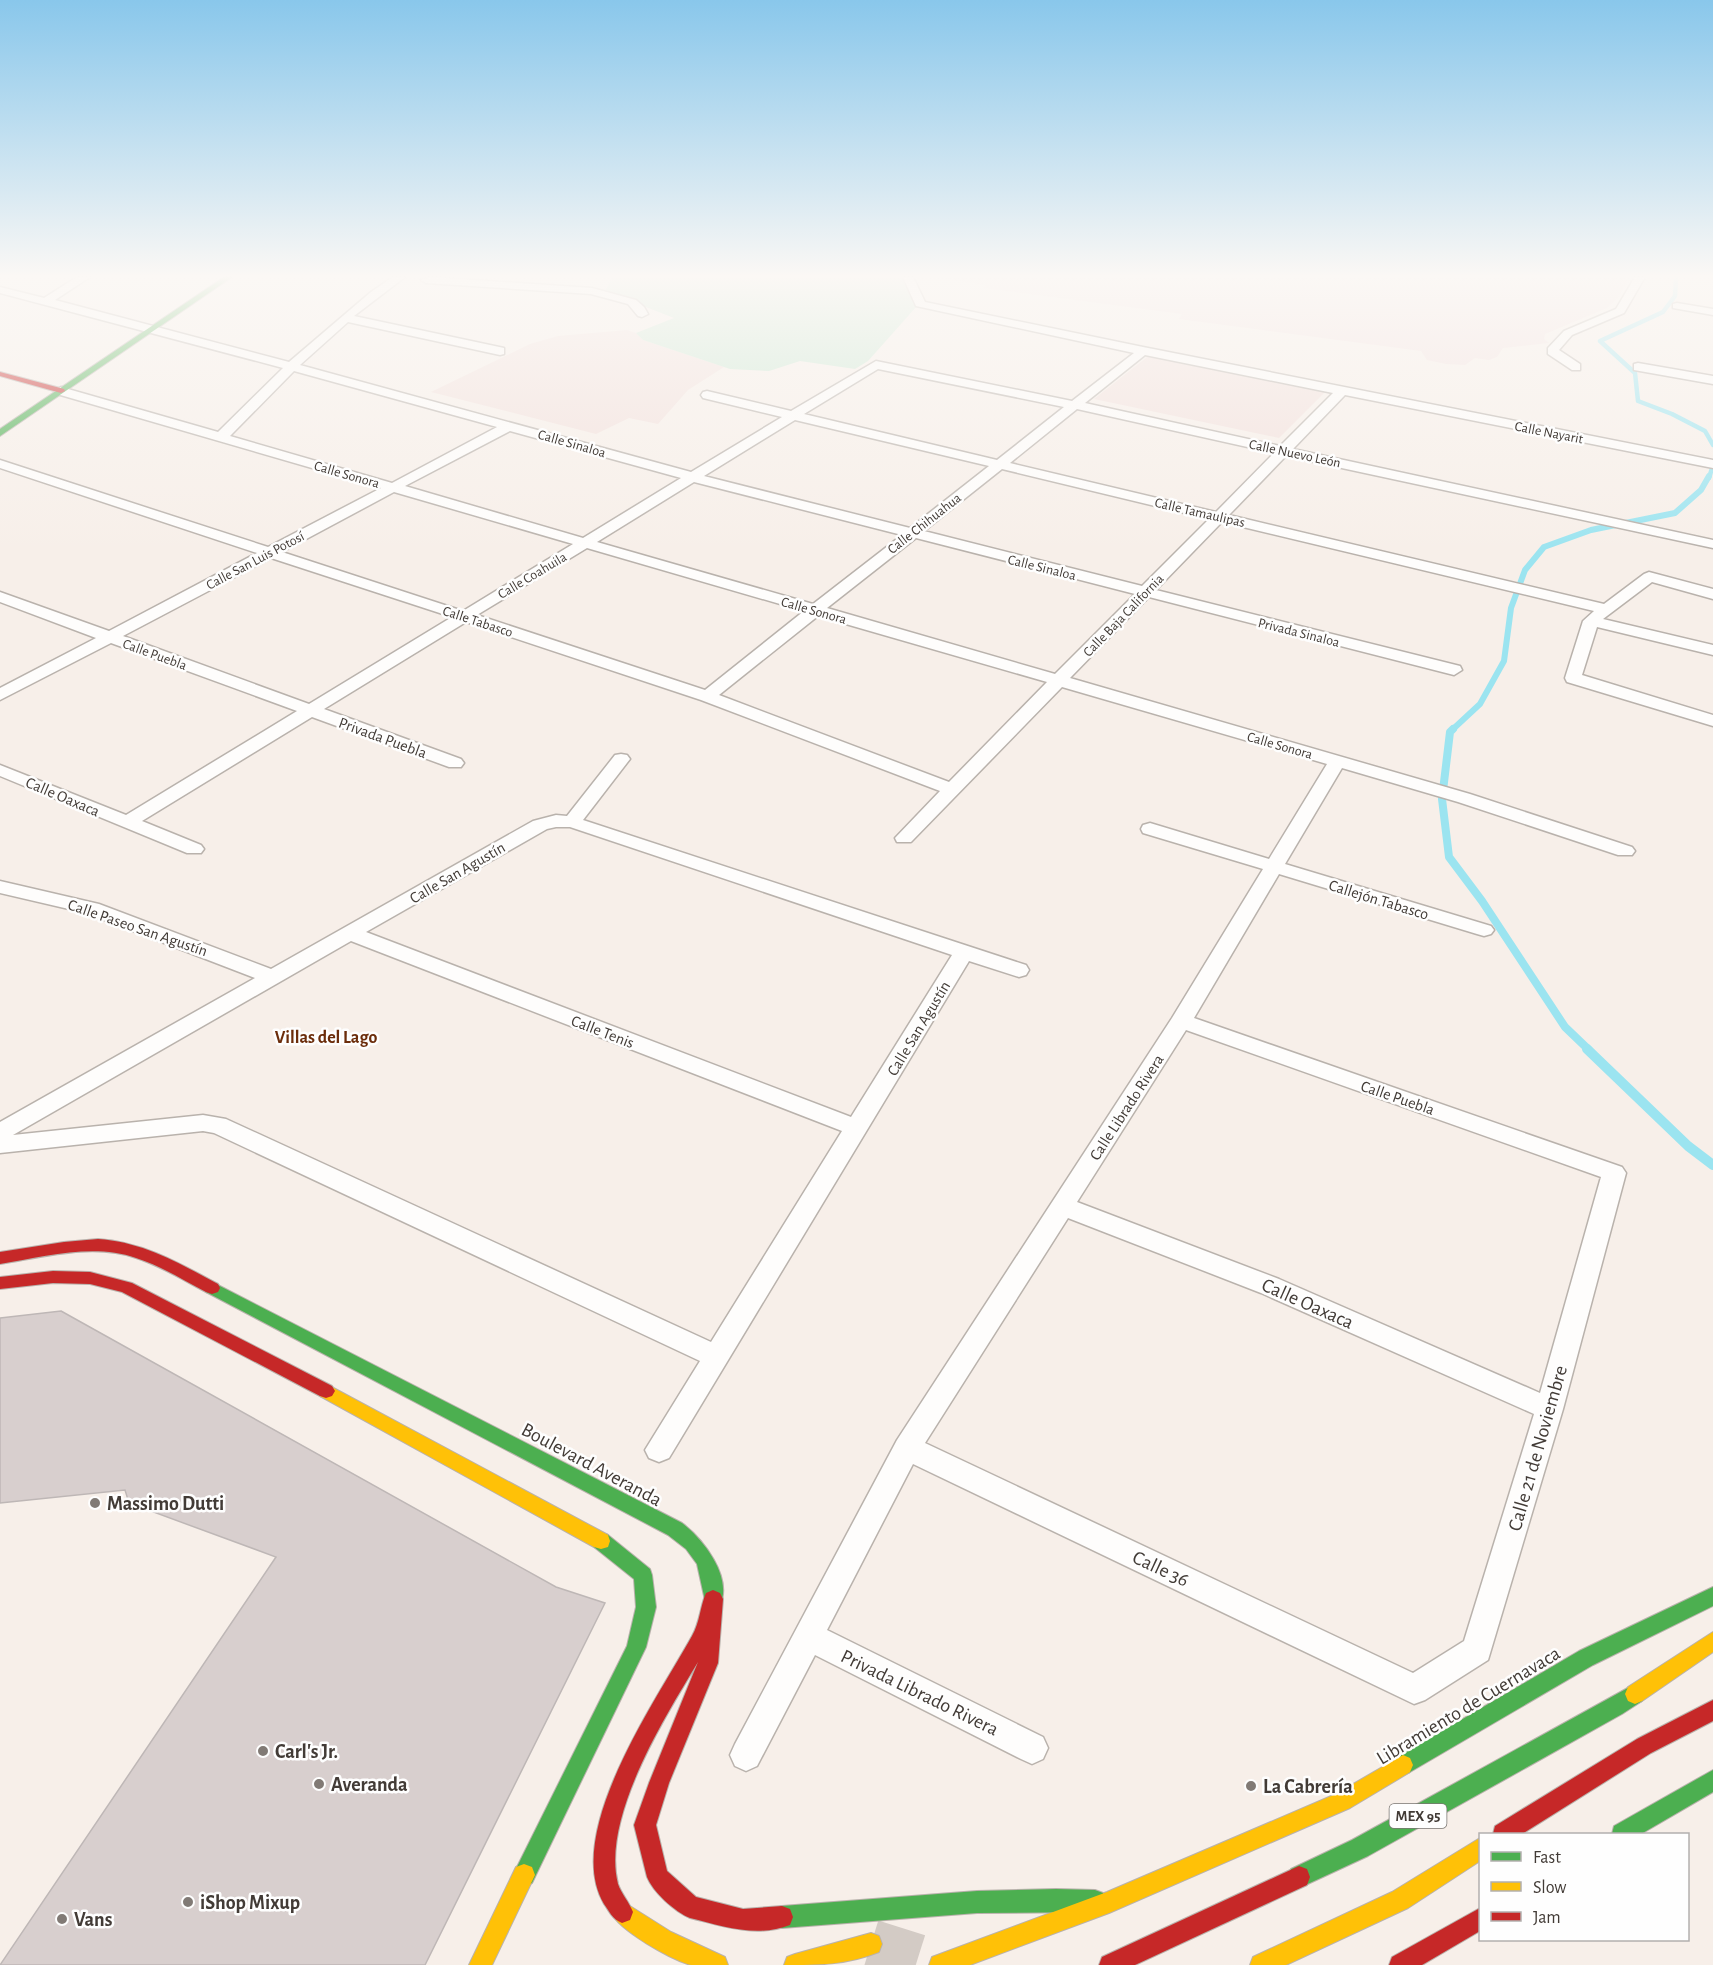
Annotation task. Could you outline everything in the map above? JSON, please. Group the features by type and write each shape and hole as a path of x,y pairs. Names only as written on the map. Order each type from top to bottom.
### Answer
{"main road":[{"path":"0,433 93,369"},
{"name":"Calle Sonora","path":"0,374 61,391"},
{"name":"Boulevard Averanda","path":"1,1260 91,1246 127,1248 158,1260 257,1318 621,1500 692,1540 702,1554 711,1580 712,1614 708,1664 659,1783 645,1825 658,1877 690,1907 743,1920 1037,1898 1109,1902"},
{"path":"29,1280 44,1252"},
{"path":"0,1283 53,1277 90,1278 126,1287 236,1337 593,1535 614,1549 643,1575 646,1607 628,1678 480,1965"},
{"name":"Libramiento de Cuernavaca","path":"940,1965 1109,1902 1343,1802 1586,1658 1713,1596"},
{"path":"712,1614 666,1689 627,1773 614,1808 604,1846 605,1879 615,1905 641,1929 717,1965"},
{"name":"MEX 95","path":"1110,1965 1360,1848 1615,1707 1713,1641"},
{"path":"1505,1833 1644,1746 1713,1710"},
{"path":"1624,1833 1713,1780"},
{"path":"1261,1965 1400,1900 1479,1850"},
{"path":"1400,1965 1479,1920"},
{"path":"795,1965 871,1944"}],"street":[{"path":"220,438 288,369"},
{"name":"Calle Sinaloa","path":"292,369 692,477 1144,593"},
{"name":"Calle Coahuila","path":"126,823 870,369"},
{"name":"Calle Nuevo León","path":"894,369 1074,405 1713,544"},
{"name":"Calle Chihuahua","path":"707,696 1120,369"},
{"name":"Calle Nayarit","path":"1231,369 1706,463"},
{"path":"1648,369 1713,380"},
{"name":"Calle Sonora","path":"61,391 1464,798 1626,851"},
{"name":"Calle Baja California","path":"904,838 1342,391"},
{"name":"Calle Tamaulipas","path":"707,395 1606,609"},
{"name":"Calle San Luis Potosí","path":"0,695 509,426"},
{"name":"Calle Tabasco","path":"0,464 707,696 952,789"},
{"path":"1713,594 1649,577 1591,621 1573,678 1713,721"},
{"name":"Privada Sinaloa","path":"1144,593 1454,670"},
{"name":"Calle Puebla","path":"0,597 310,710"},
{"path":"1591,621 1713,650"},
{"name":"Privada Puebla","path":"310,710 455,763"},
{"path":"572,822 621,759"},
{"name":"Calle Librado Rivera","path":"907,1448 1181,1021 1337,762"},
{"name":"Calle Oaxaca","path":"0,770 194,849"},
{"name":"Calle San Agustín","path":"0,1132 540,825 556,821 572,822 964,951 858,1128 659,1450"},
{"path":"1150,829 1275,867"},
{"name":"Callejón Tabasco","path":"1275,867 1484,930"},
{"name":"Calle Paseo San Agustín","path":"5,892 92,908 273,976"},
{"name":"Calle Tenis","path":"349,933 858,1128"},
{"path":"964,951 1018,970"},
{"name":"Calle Puebla","path":"1181,1021 1614,1173"},
{"path":"0,1145 202,1123 218,1125 717,1357"},
{"name":"Calle 21 de Noviembre","path":"1414,1689 1477,1650 1549,1409 1614,1173"},
{"name":"Calle Oaxaca","path":"1063,1206 1270,1286 1549,1409"},
{"path":"746,1755 907,1448"},
{"name":"Calle 36","path":"907,1448 1414,1689"},
{"name":"Privada Librado Rivera","path":"808,1636 1032,1748"}],"shaded area":[{"path":"479,369 721,369 688,390 658,424 629,418 596,434 431,392"},
{"path":"1132,369 1225,369 1328,389 1279,438 1094,399"}],"green space":[{"path":"729,369 776,369 769,371"}],"building":[{"name":"Averanda","path":"61,1311 556,1587 605,1603 425,1965 0,1965 276,1557 129,1503 125,1490 0,1503 0,1318"}],"waterway":[{"path":"1630,369 1635,373 1638,401 1672,414 1705,431 1713,445"},
{"path":"1709,478 1713,465"},
{"path":"1452,730 1480,704 1504,661 1511,608 1525,570 1544,547 1591,530 1675,513 1701,490 1709,476"},
{"path":"1452,730 1442,799 1449,857 1482,901 1565,1027 1589,1050"},
{"path":"1587,1049 1688,1146 1713,1165"}],"tunnel":[{"path":"871,1944 922,1960 928,1965"}],"traffic: fast":[{"path":"0,433 94,369"},
{"path":"212,1288 675,1529 692,1543 704,1559 708,1568 713,1599"},
{"path":"524,1875 636,1647 646,1607 643,1575 601,1541"},
{"path":"1403,1765 1586,1658 1713,1596"},
{"path":"1299,1877 1360,1848 1635,1694"},
{"path":"1624,1833 1713,1780"},
{"path":"782,1917 1016,1900 1095,1901"}],"traffic: slow":[{"path":"326,1391 601,1541"},
{"path":"1635,1694 1713,1641"},
{"path":"940,1965 1109,1902 1343,1801 1403,1765"},
{"path":"1261,1965 1400,1900 1479,1850"},
{"path":"480,1965 524,1875"},
{"path":"622,1912 663,1940 717,1965"},
{"path":"795,1965 871,1944"}],"traffic: jam":[{"path":"0,374 61,391"},
{"path":"0,1258 81,1246 114,1246 150,1256 212,1288"},
{"path":"0,1283 53,1277 90,1278 126,1287 326,1391"},
{"path":"622,1912 608,1889 604,1861 608,1829 618,1796 632,1763 663,1703 705,1632 713,1599"},
{"path":"712,1615 708,1663 659,1783 645,1825 658,1877 690,1907 743,1920 782,1917"},
{"path":"1505,1833 1644,1746 1713,1710"},
{"path":"1110,1965 1299,1877"},
{"path":"1400,1965 1479,1920"}],"place":[{"name":"Massimo Dutti","path":"95,1503"},
{"name":"Carl's Jr.","path":"263,1751"},
{"name":"Averanda","path":"319,1784"},
{"name":"La Cabrería","path":"1251,1786"},
{"name":"iShop Mixup","path":"188,1902"},
{"name":"Vans","path":"62,1919"}],"district":[{"name":"Villas del Lago","path":"326,1037"}]}
